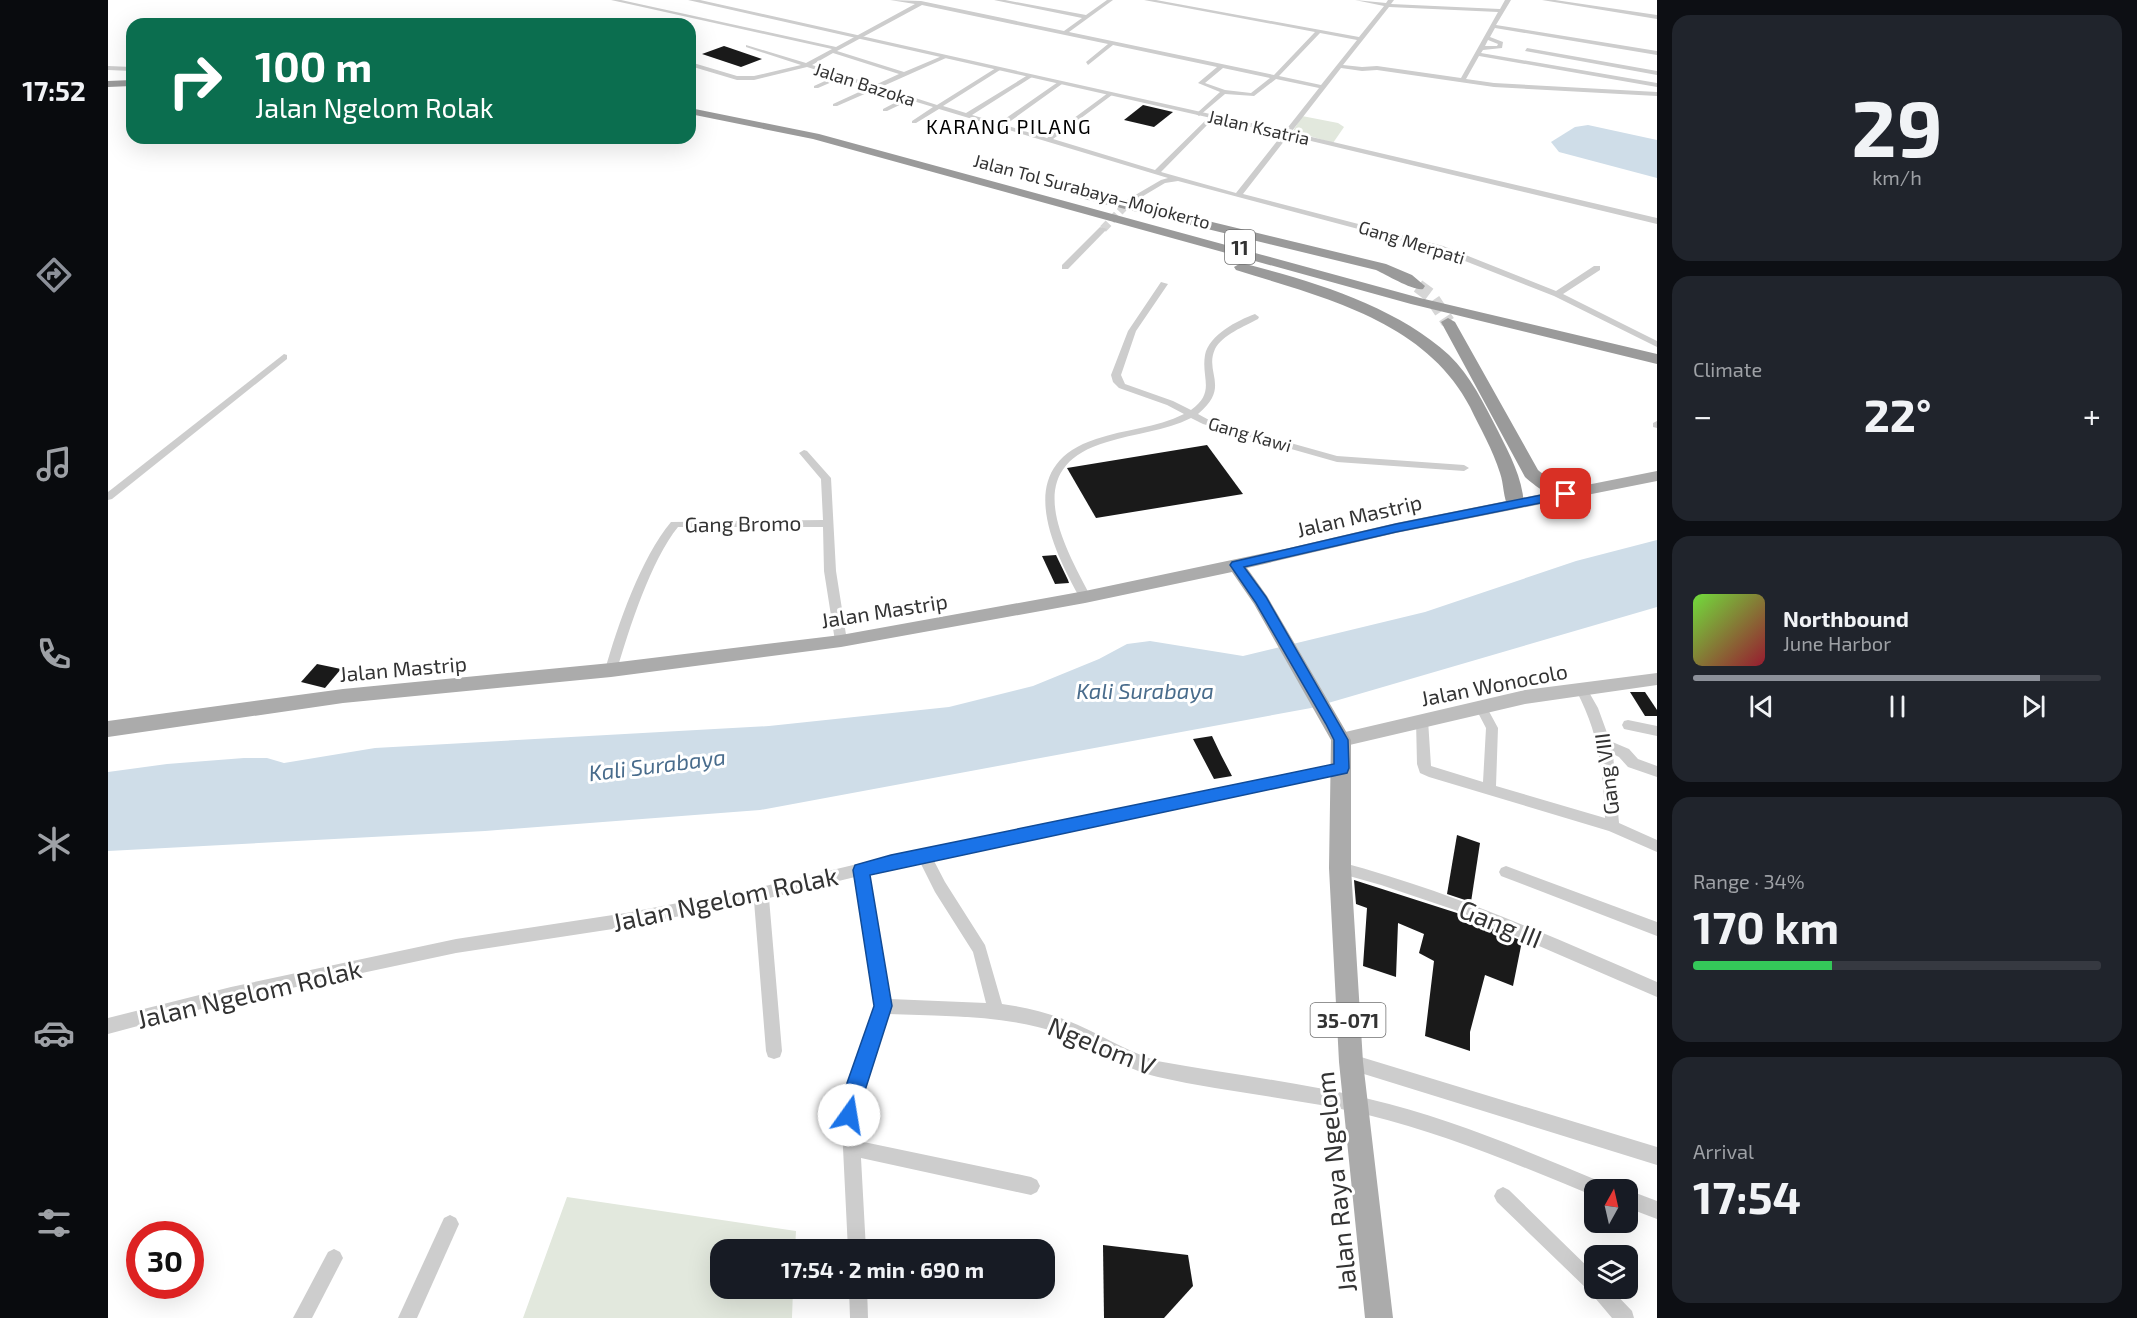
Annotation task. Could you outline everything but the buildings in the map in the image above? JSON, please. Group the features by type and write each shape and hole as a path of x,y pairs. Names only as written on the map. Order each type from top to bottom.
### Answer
{"highway":[{"path":"108,86 126,85"},
{"name":"Jalan Tol Surabaya–Mojokerto","path":"696,107 812,130 1657,359"},
{"name":"Jalan Tol Surabaya–Mojokerto","path":"696,112 778,128 928,166 1416,302 1570,336 1657,350"},
{"path":"913,157 1381,267 1407,278 1418,286"},
{"path":"928,166 1004,193 1326,294 1387,320 1425,344 1464,382 1512,476 1515,504"},
{"path":"1448,322 1531,473 1542,483 1566,494"}],"main road":[{"name":"Jalan Mastrip","path":"108,729 343,696 611,670 841,641 1085,597 1396,528 1657,476"},
{"name":"Jalan Raya Ngelom","path":"1236,565 1261,600 1336,731 1342,768 1340,868 1350,1062 1379,1318"},
{"name":"Jalan Wonocolo","path":"1336,731 1422,720 1525,697 1657,679"}],"street":[{"path":"614,0 692,18"},
{"path":"638,6 650,0"},
{"name":"Jalan Ksatria","path":"691,0 1286,133 1657,221"},
{"path":"893,0 923,1 1323,87"},
{"path":"997,0 1086,17"},
{"path":"1065,33 1110,0"},
{"path":"1147,0 1360,39"},
{"path":"1358,0 1502,11"},
{"path":"1462,81 1508,0"},
{"path":"1545,0 1657,17"},
{"path":"696,66 746,79 807,65 923,1"},
{"path":"1239,194 1389,2"},
{"path":"696,19 837,50 904,74"},
{"path":"1492,26 1657,53"},
{"path":"1222,66 1201,84 1224,92 1252,95 1275,77 1318,32"},
{"path":"1521,61 1534,34"},
{"path":"1479,51 1499,48 1501,43 1488,38"},
{"path":"1088,63 1112,43"},
{"name":"Jalan Bazoka","path":"748,46 875,88 1156,172"},
{"path":"1527,50 1657,72"},
{"path":"1479,51 1521,61 1657,85"},
{"path":"835,105 944,57"},
{"path":"1346,57 1357,60"},
{"path":"1367,62 1377,68"},
{"path":"1340,66 1362,69 1377,68 1506,86 1653,93 1649,84"},
{"path":"108,68 126,69"},
{"path":"914,122 998,69"},
{"path":"816,87 842,76"},
{"path":"966,116 1030,76"},
{"path":"999,126 1060,83"},
{"path":"1199,114 1224,92"},
{"path":"1048,140 1110,94"},
{"path":"885,110 909,98"},
{"path":"1156,172 1212,117"},
{"name":"Gang Merpati","path":"1156,172 1440,248 1557,294 1657,344"},
{"path":"1128,203 1163,181 1184,181"},
{"path":"1065,267 1103,229"},
{"path":"1557,294 1597,268"},
{"name":"Gang Kawi","path":"1164,284 1132,331 1116,380 1122,386 1192,414 1206,422 1337,459 1464,468"},
{"path":"1085,597 1053,532 1049,495 1057,468 1070,455 1092,443 1149,429 1192,414 1210,396 1212,377 1209,357 1211,349 1216,342 1240,324 1255,317"},
{"path":"108,497 284,357"},
{"path":"804,453 826,478 830,572 841,641"},
{"name":"Gang Bromo","path":"611,670 615,652 651,564 668,531 675,524 828,523"},
{"name":"Gang VIII","path":"1582,690 1600,722 1606,745 1610,769 1612,826"},
{"path":"1481,707 1492,728 1490,789"},
{"path":"1422,720 1425,769 1612,826 1657,846"},
{"path":"1628,725 1657,731"},
{"path":"1606,745 1624,753 1633,763 1657,772"},
{"name":"Jalan Ngelom Rolak","path":"108,1026 231,994 456,946 626,920 761,893 924,855 1342,768"},
{"path":"924,855 940,887 980,950 996,1011"},
{"name":"Gang III","path":"1340,868 1407,885 1505,924 1657,990"},
{"path":"854,872 883,1006 850,1103 849,1127 856,1239"},
{"path":"1506,872 1657,929"},
{"path":"761,893 774,1051"},
{"name":"Ngelom V","path":"883,1006 996,1011 1023,1015 1064,1027 1137,1063 1157,1069 1355,1104"},
{"path":"1350,1062 1657,1156"},
{"path":"1355,1104 1400,1115 1467,1138 1584,1184"},
{"path":"852,1148 1031,1186"},
{"path":"1503,1197 1584,1275"},
{"path":"1638,1203 1657,1210"},
{"path":"407,1318 450,1224"},
{"path":"302,1318 334,1258"},
{"path":"859,1299 860,1318"},
{"path":"1607,1299 1625,1318"}],"shaded area":[{"path":"1302,116 1338,123 1344,127 1333,143 1293,131"},
{"path":"567,1197 796,1231 796,1239 710,1239 710,1299 793,1299 792,1318 523,1318"}],"water":[{"path":"1588,125 1657,140 1657,178 1559,152 1551,142 1575,127"},
{"name":"Kali Surabaya","path":"1657,540 1657,607 1311,708 760,810 485,831 108,851 108,772 167,764 244,758 267,758 284,763 375,748 769,726 949,707 1033,686 1099,659 1127,644 1150,641 1243,656 1425,612 1576,561"}],"tunnel":[{"path":"1103,229 1128,203"},
{"path":"1418,286 1430,295 1448,322"}],"district":[{"name":"KARANG PILANG","path":"1009,126"}],"route":[{"path":"849,1115 850,1103 883,1006 861,870 1342,768 1341,740 1332,722 1261,600 1236,565 1348,541 1396,528 1566,494"}]}
